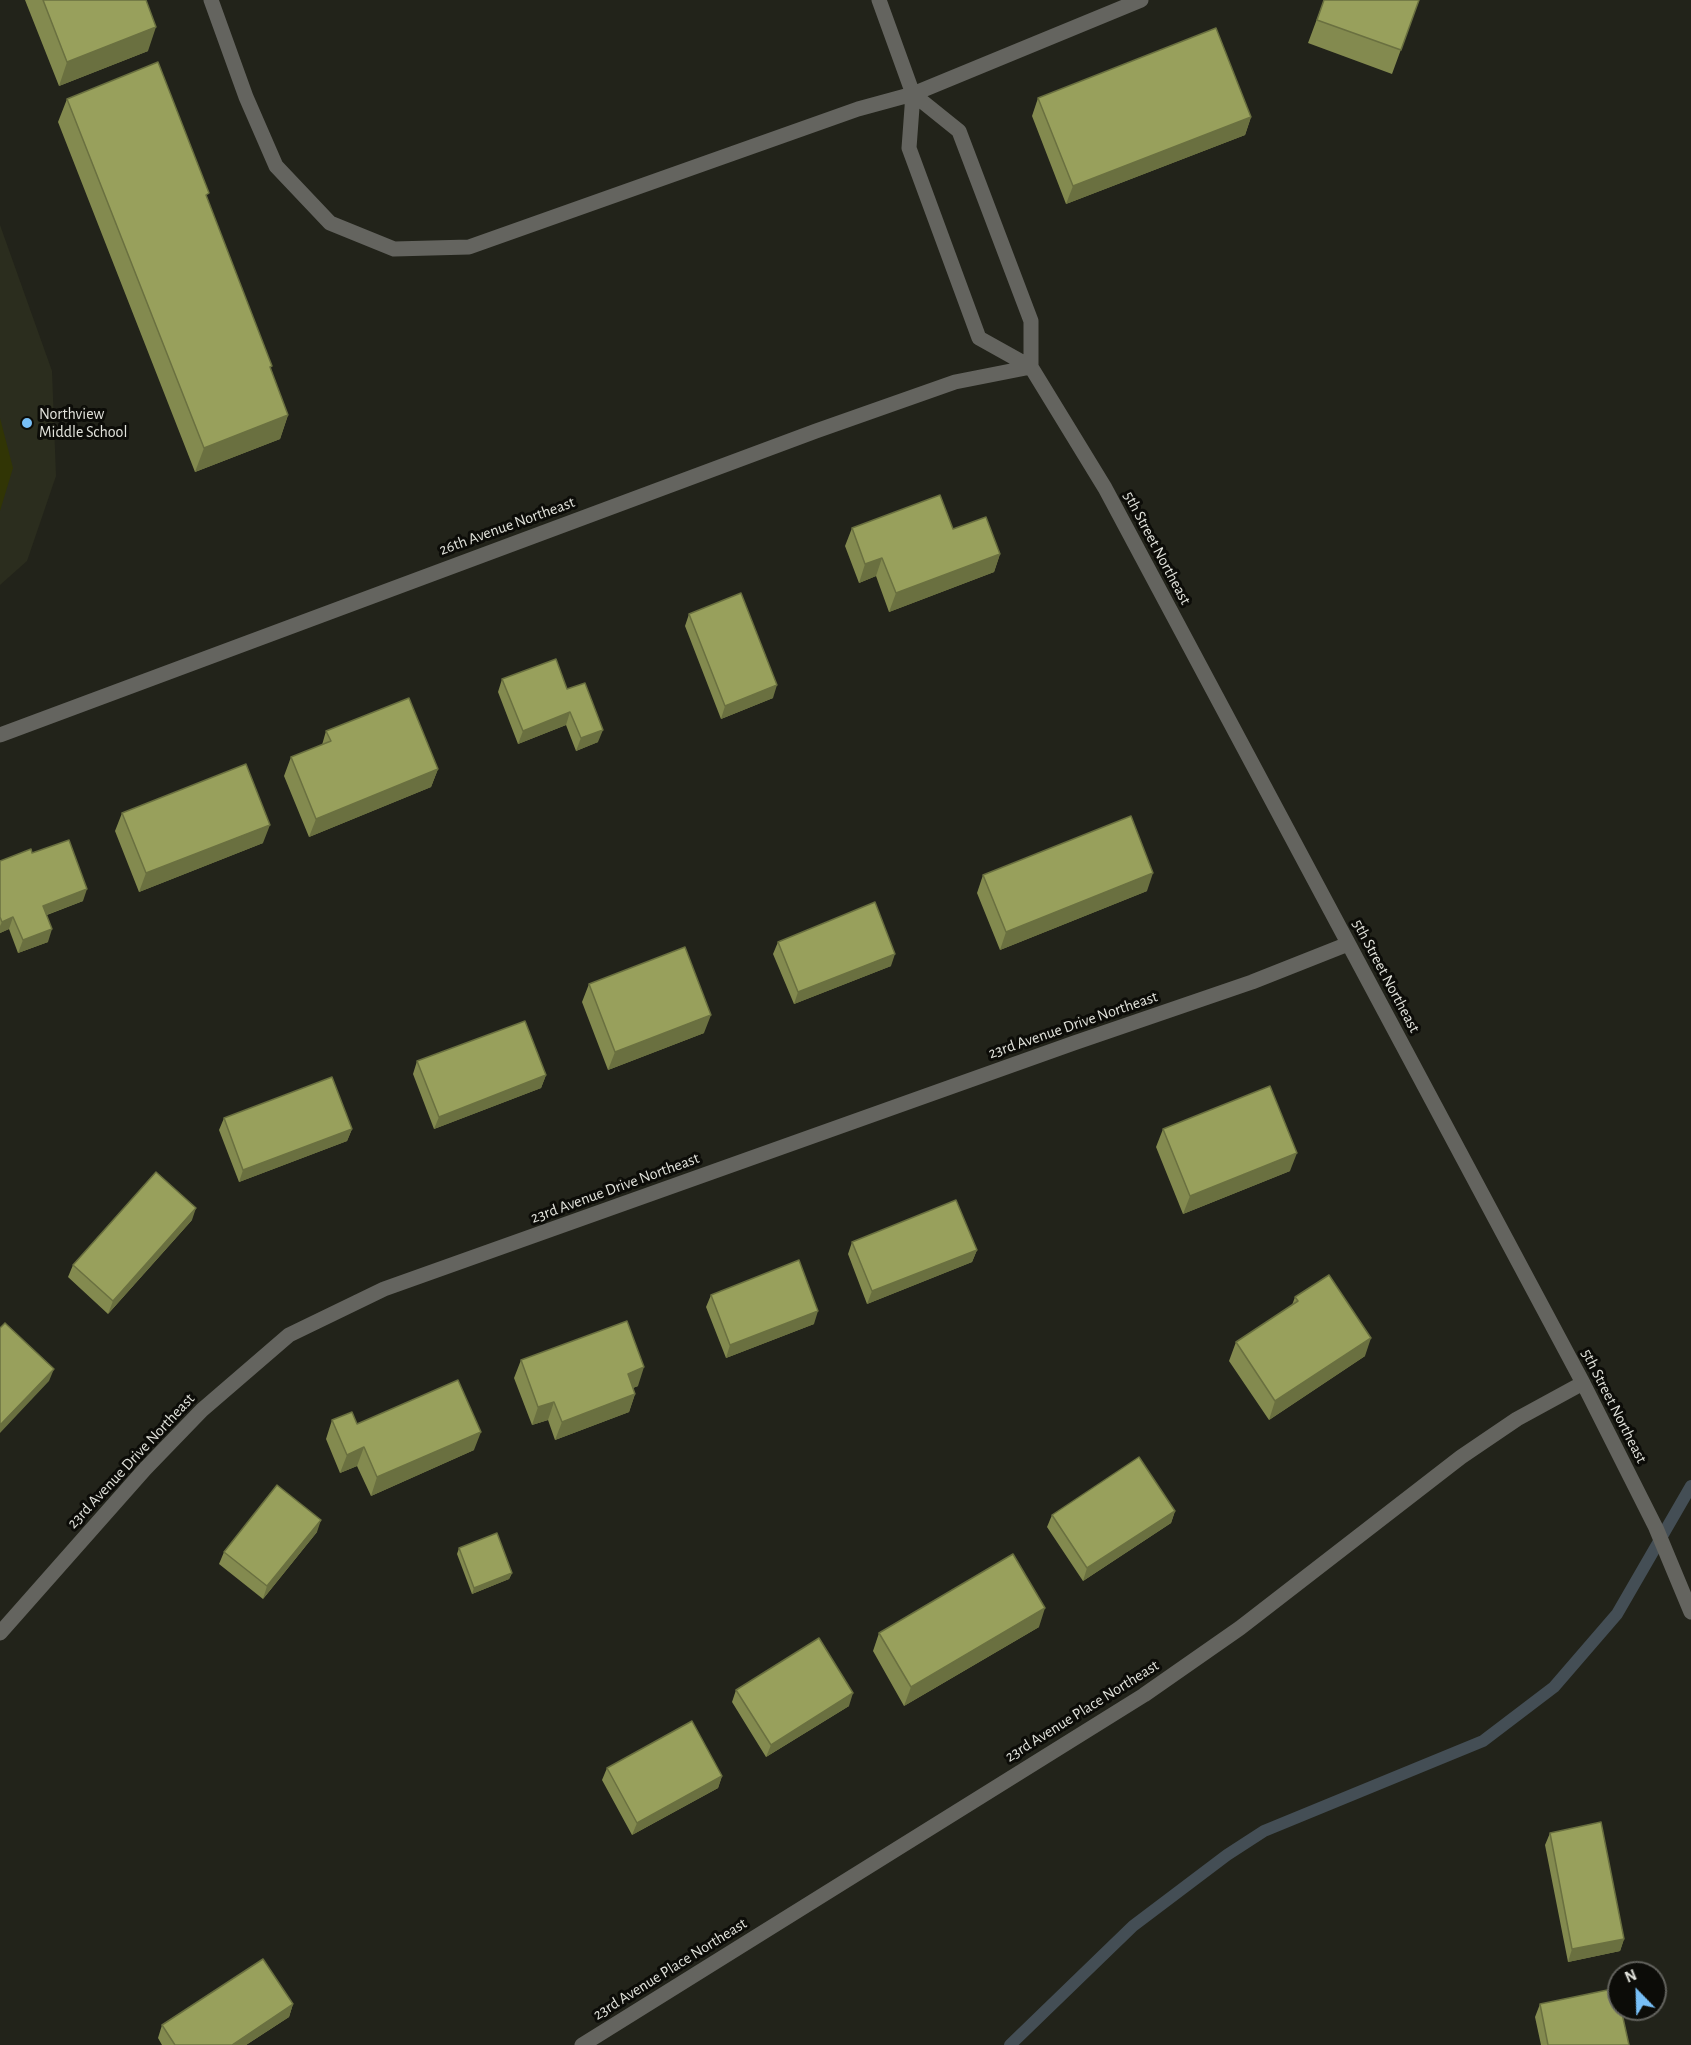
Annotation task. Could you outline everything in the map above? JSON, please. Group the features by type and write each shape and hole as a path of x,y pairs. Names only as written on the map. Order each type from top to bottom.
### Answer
{"street":[{"path":"211,0 246,97 276,166 330,223 394,249 469,247 847,113 913,94 1141,0"},
{"path":"879,0 913,94 909,148 979,338 1031,367 1031,321 959,131 913,94"},
{"name":"26th Avenue Northeast","path":"0,735 816,430 955,382 1031,367"},
{"name":"5th Street Northeast","path":"1031,367 1105,488 1583,1383 1656,1528 1691,1612"},
{"name":"23rd Avenue Drive Northeast","path":"0,1633 145,1469 202,1410 289,1335 384,1289 1252,982 1348,944"},
{"name":"23rd Avenue Place Northeast","path":"582,2045 1144,1695 1240,1628 1461,1457 1517,1419 1583,1383"}],"shaded area":[{"name":"Northview Middle School","path":"0,225 52,371 56,476 27,561 0,585"}],"green space":[{"path":"0,418 13,468 0,511"}],"building":[{"path":"43,0 146,0 156,27 67,62"},
{"path":"1324,0 1419,0 1401,50 1317,20"},
{"path":"1216,28 1251,117 1073,186 1038,98"},
{"path":"158,62 209,193 206,195 272,366 270,367 288,415 204,448 67,99"},
{"path":"940,495 953,529 986,517 1000,554 896,593 882,558 865,564 852,528"},
{"path":"741,593 777,685 725,706 689,614"},
{"path":"556,659 567,689 585,683 603,730 581,738 570,712 523,731 502,679"},
{"path":"409,698 438,769 316,819 291,757 331,741 326,731"},
{"path":"246,764 270,825 146,873 122,813"},
{"path":"1131,816 1153,873 1006,932 983,875"},
{"path":"69,840 87,889 43,906 52,929 23,940 13,917 2,922 0,917 0,861 31,849 32,853"},
{"path":"875,902 895,954 798,992 778,942"},
{"path":"685,947 711,1015 615,1052 589,984"},
{"path":"525,1021 546,1075 439,1117 417,1061"},
{"path":"332,1077 352,1129 243,1170 224,1118"},
{"path":"1270,1086 1297,1153 1190,1196 1163,1129"},
{"path":"156,1172 196,1208 113,1301 73,1265"},
{"path":"956,1200 977,1250 872,1291 852,1242"},
{"path":"799,1260 818,1311 730,1345 711,1295"},
{"path":"1329,1275 1371,1338 1275,1401 1236,1342 1298,1301 1295,1297"},
{"path":"627,1321 644,1367 628,1374 635,1394 562,1422 554,1402 538,1407 521,1360"},
{"path":"5,1323 54,1369 0,1425 0,1328"},
{"path":"458,1380 481,1432 377,1477 364,1447 347,1455 332,1420 352,1412 357,1424"},
{"path":"1139,1457 1175,1511 1087,1568 1052,1515"},
{"path":"277,1485 321,1520 267,1586 224,1552"},
{"path":"497,1533 512,1573 474,1588 459,1548"},
{"path":"1013,1554 1045,1608 911,1687 879,1633"},
{"path":"819,1638 853,1693 771,1745 736,1690"},
{"path":"692,1721 722,1776 637,1823 607,1768"},
{"path":"1601,1822 1624,1939 1572,1949 1550,1833"},
{"path":"263,1959 293,2004 232,2045 175,2045 162,2025"},
{"path":"1607,1990 1607,2021 1624,2021 1629,2045 1548,2045 1540,2004"}],"waterway":[{"path":"1010,2045 1133,1926 1227,1855 1264,1831 1483,1741 1554,1687 1617,1614 1691,1486"}],"place":[{"name":"Northview Middle School","path":"27,423"}]}
